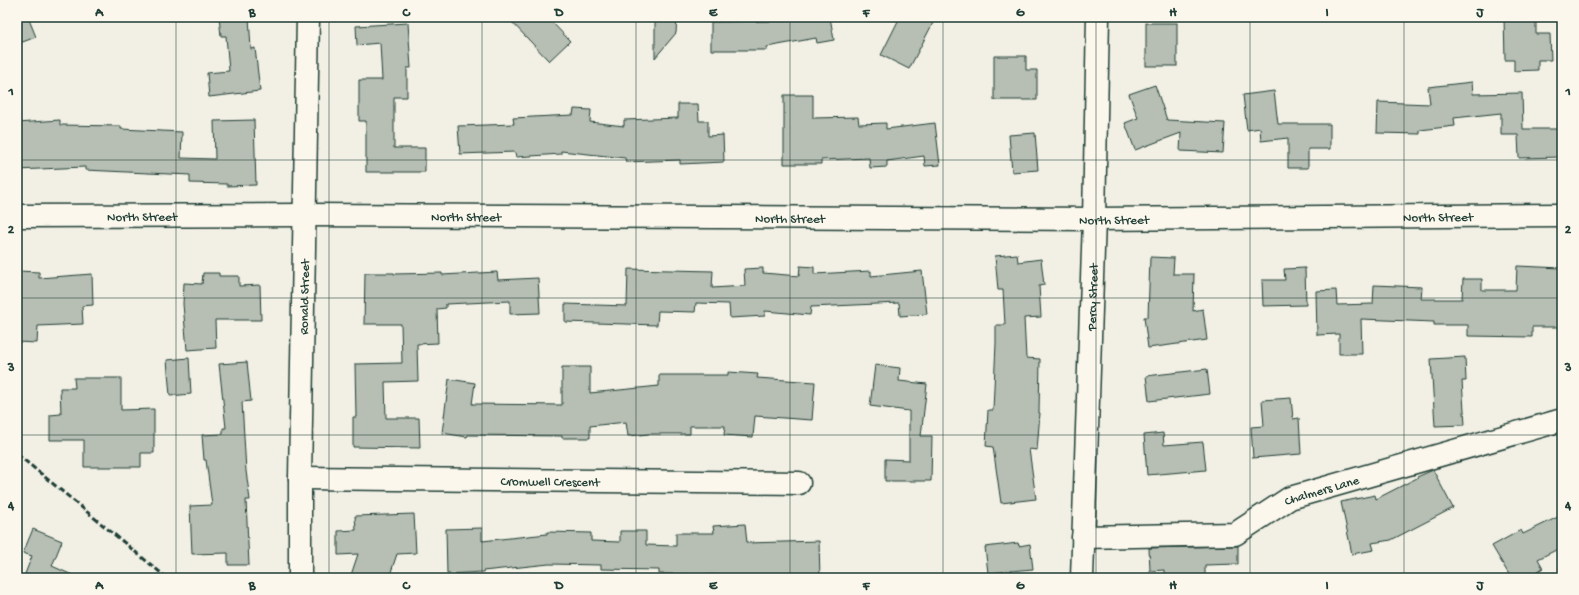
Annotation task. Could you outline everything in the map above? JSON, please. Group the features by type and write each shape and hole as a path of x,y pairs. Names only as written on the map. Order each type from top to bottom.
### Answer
{"street":[{"name":"Ronald Street","path":"300,578 300,478 308,17"},
{"name":"Percy Street","path":"1082,578 1094,219 1098,17"},
{"name":"North Street","path":"17,216 304,215 1094,219 1562,215"},
{"name":"Chalmers Lane","path":"1083,537 1235,534 1290,498 1562,420"},
{"name":"Cromwell Crescent","path":"300,478 799,483"}],"building":[{"path":"17,17 28,17 36,37 17,44"},
{"path":"219,17 249,17 251,49 255,48 260,91 209,97 207,73 229,71 226,36 221,36"},
{"path":"507,17 547,17 570,41 549,61"},
{"path":"655,17 677,17 676,33 655,58"},
{"path":"785,17 830,17 834,40 817,43 816,38 767,47 767,50 711,50 711,22 786,21"},
{"path":"900,17 936,17 909,69 881,55"},
{"path":"1504,17 1536,17 1536,34 1550,34 1551,60 1538,60 1538,70 1514,71 1514,60 1505,60"},
{"path":"408,23 411,68 407,68 407,97 394,97 394,148 425,148 425,172 366,172 366,121 359,121 359,80 382,80 380,43 357,45 356,26"},
{"path":"1146,23 1177,23 1177,66 1146,66"},
{"path":"994,56 1026,56 1026,70 1037,70 1037,100 994,100"},
{"path":"1472,82 1473,94 1522,93 1523,129 1562,129 1562,157 1519,158 1518,135 1501,135 1501,113 1454,118 1455,126 1420,130 1420,134 1377,133 1378,102 1430,104 1428,87"},
{"path":"1155,85 1167,120 1225,123 1223,153 1180,151 1181,133 1135,150 1125,123 1138,118 1129,94"},
{"path":"1274,91 1278,124 1330,124 1330,149 1308,149 1308,168 1288,168 1288,138 1261,141 1260,128 1247,130 1243,95"},
{"path":"784,95 813,95 813,118 858,117 859,124 886,123 886,129 935,123 940,165 925,166 924,156 887,161 887,167 870,168 869,158 821,160 821,164 784,164"},
{"path":"678,104 698,104 699,121 708,121 708,136 723,135 724,162 680,164 680,160 626,162 625,158 561,151 561,154 516,157 515,152 460,154 458,126 514,124 513,118 573,115 574,109 591,110 590,122 624,126 624,120 678,118"},
{"path":"60,120 60,125 121,126 121,129 182,132 181,158 215,159 214,121 254,120 256,185 227,186 227,184 190,183 190,175 85,170 85,167 17,170 17,123"},
{"path":"1035,133 1038,170 1012,172 1009,135"},
{"path":"1017,254 1018,262 1041,259 1044,285 1039,286 1041,317 1024,318 1026,358 1040,359 1040,413 1037,450 1029,449 1036,499 1001,503 993,447 986,446 988,410 993,410 996,325 1005,325 1003,290 998,290 995,256"},
{"path":"1150,257 1174,258 1173,274 1194,274 1193,311 1203,309 1207,340 1148,348 1144,317 1148,317"},
{"path":"800,266 814,267 814,274 871,271 871,276 922,271 927,314 900,316 899,303 811,307 810,315 765,311 765,316 730,318 729,304 696,303 695,312 658,311 657,325 565,322 565,304 627,306 628,269 713,271 712,288 745,286 744,269 763,268 763,273 799,276"},
{"path":"1517,266 1562,268 1562,327 1532,327 1532,337 1468,336 1468,325 1434,325 1434,322 1361,319 1362,354 1339,354 1339,334 1317,335 1316,291 1336,290 1337,305 1373,304 1374,285 1422,287 1421,299 1462,299 1463,279 1482,279 1482,290 1516,290"},
{"path":"1305,268 1306,305 1263,306 1262,280 1285,280 1284,269"},
{"path":"17,271 39,272 39,278 92,274 93,305 82,306 83,324 38,326 37,343 17,342"},
{"path":"497,272 498,280 538,278 540,313 510,314 510,301 446,304 446,308 437,309 438,343 417,344 418,381 385,382 386,418 419,418 420,448 353,447 353,417 356,417 355,364 402,363 401,324 364,324 365,273 442,273 442,275"},
{"path":"203,273 219,273 219,276 239,276 239,286 260,285 261,320 215,320 216,348 187,350 183,304 184,283 202,284"},
{"path":"1465,357 1466,381 1462,381 1465,425 1435,426 1431,359"},
{"path":"189,358 191,394 170,396 167,360"},
{"path":"247,362 251,401 242,402 246,471 250,500 246,500 249,565 228,565 228,553 192,554 190,506 212,505 206,460 204,460 202,435 223,434 223,428 226,428 219,364"},
{"path":"875,365 900,368 899,381 927,384 921,436 932,436 931,481 885,481 885,459 909,460 909,411 870,406"},
{"path":"562,367 590,367 590,393 659,386 659,375 728,375 728,372 758,374 757,378 815,382 812,420 755,416 753,437 724,435 725,426 690,426 690,434 649,434 628,436 626,422 590,426 590,438 562,438 562,436 468,435 467,437 442,433 449,379 475,383 472,404 562,405"},
{"path":"1207,369 1210,394 1149,401 1146,376"},
{"path":"74,378 121,378 121,410 154,409 154,453 141,453 141,467 84,467 84,440 50,440 50,415 61,414 60,388 75,388"},
{"path":"1291,398 1293,419 1299,418 1301,454 1253,458 1251,427 1264,426 1262,400"},
{"path":"1163,433 1164,445 1203,442 1206,470 1147,475 1144,435"},
{"path":"1433,470 1453,508 1391,540 1372,543 1374,550 1352,554 1341,502 1375,495 1376,499"},
{"path":"414,514 416,553 397,554 389,578 350,578 358,554 338,555 338,531 356,530 355,516"},
{"path":"1562,515 1562,547 1538,559 1543,568 1527,578 1511,578 1492,546 1521,530 1523,534"},
{"path":"745,524 747,543 819,541 820,578 717,578 717,575 659,574 659,570 601,569 601,565 549,564 483,572 447,574 446,529 482,528 482,541 547,534 547,532 591,533 591,541 620,542 620,531 646,531 646,545 676,546 676,533 714,533 713,526"},
{"path":"33,529 62,541 52,566 79,578 34,578 25,574 32,556 23,553"},
{"path":"1018,543 1019,546 1030,544 1033,569 988,573 985,547"},
{"path":"1238,546 1238,564 1205,565 1205,578 1164,578 1164,570 1150,571 1149,548"}],"railway":[{"path":"17,454 167,578"}]}
